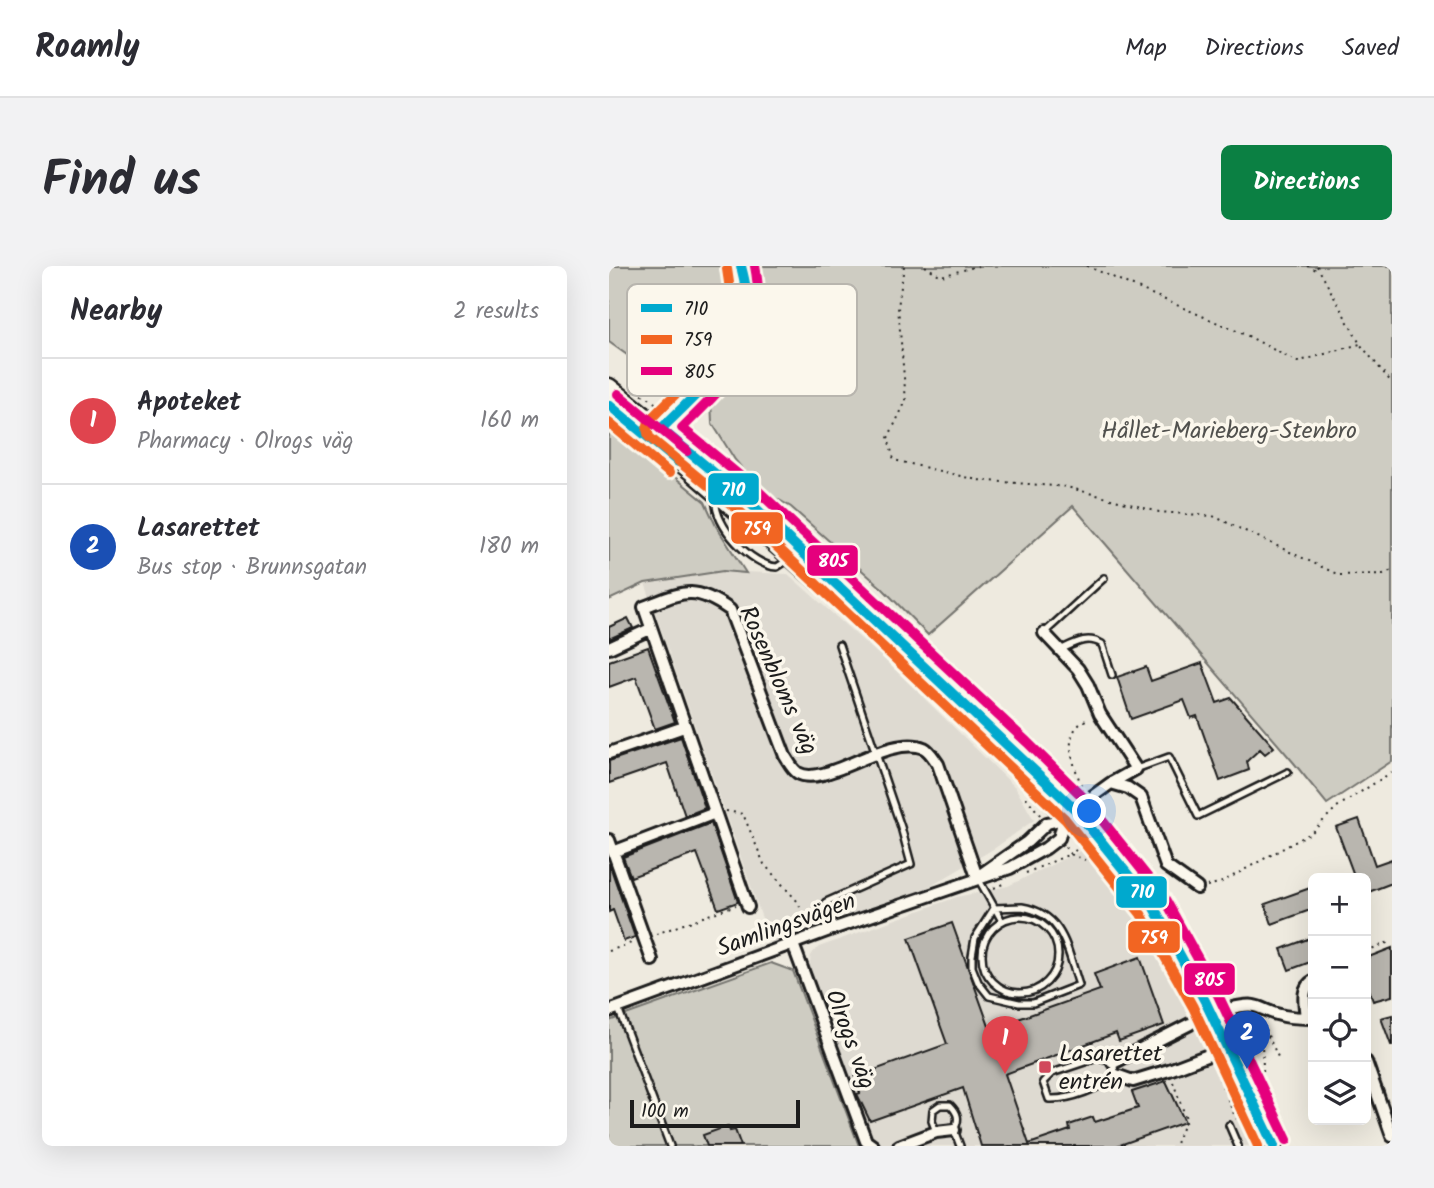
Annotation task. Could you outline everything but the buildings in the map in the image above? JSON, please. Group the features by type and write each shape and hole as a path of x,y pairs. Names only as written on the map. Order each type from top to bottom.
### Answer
{"highway":[{"path":"741,266 746,284"},
{"path":"657,434 694,396"}],"main road":[{"path":"609,387 716,496 794,554 1008,743 1153,906 1205,1001 1274,1146"},
{"path":"609,405 657,434 747,500 794,554"}],"street":[{"name":"Rosenbloms väg","path":"650,629 644,607 682,592 710,596 730,610 785,756 800,775 816,775 894,747 913,745 927,749 938,764 977,877"},
{"path":"609,648 650,629 747,905"},
{"path":"1044,633 1078,669 1100,714 1136,769 1111,783 1069,814"},
{"path":"609,753 684,727"},
{"path":"1111,783 1128,788 1141,797 1166,866 1197,888"},
{"path":"613,852 715,813"},
{"name":"Samlingsvägen","path":"977,877 1027,842 1047,824 1069,814"},
{"name":"Samlingsvägen","path":"614,1009 977,877 1010,868 1059,838 1069,814"},
{"path":"609,840 652,960"},
{"name":"Olrogs väg","path":"793,944 866,1141 873,1146"},
{"path":"1308,983 1304,993 1308,1010"},
{"path":"1230,1009 1257,1005 1283,1016 1308,1018"},
{"path":"1113,1063 1192,1021"},
{"path":"1117,1075 1133,1080 1169,1070 1227,1048"},
{"path":"1371,1076 1392,1136"},
{"path":"899,1146 936,1132 954,1130"}],"lane":[{"path":"716,496 715,506 722,524 758,563 777,567 794,554"},
{"path":"1044,633 1104,578"},
{"path":"1060,650 1086,639 1094,639 1102,644 1112,675"},
{"path":"835,928 826,902 911,863 839,645"},
{"path":"1136,769 1169,757 1198,816 1288,772"},
{"path":"977,877 1002,921"},
{"path":"994,908 1036,909 1049,917 1059,928 1079,985 1033,1003 1019,1003 989,996 978,982 972,967 972,956 975,938 994,908"},
{"path":"1025,917 1047,928 1054,938 1058,962 1046,983 1036,990 1010,992 998,987 983,966 981,953 984,940 991,929 1002,921 1025,917"},
{"path":"614,1009 670,1146"},
{"path":"1100,1057 1113,1063 1117,1075 1105,1084 1060,1100 1049,1099 1043,1082 1052,1073 1100,1057"},
{"path":"936,1132 932,1121 933,1111 940,1105 950,1105 957,1112 958,1122 954,1130 960,1146"},
{"path":"1229,1125 1238,1146"}],"path":[{"path":"904,266 898,307 907,401 888,438 894,460 977,480 1067,487 1159,512 1213,516 1339,575 1383,574 1392,570"},
{"path":"925,266 941,276 978,266"},
{"path":"1087,266 1248,336 1297,362 1360,344"},
{"path":"1307,266 1319,271"},
{"path":"1317,266 1360,344 1392,383"},
{"path":"1081,786 1070,755 1073,730 1081,722 1100,714"},
{"path":"1197,888 1222,881 1311,833 1337,807 1392,772"},
{"path":"715,813 730,810 743,814 764,864 798,902 811,937"},
{"path":"1020,875 1070,854 1093,863"},
{"path":"985,891 999,887 1007,881"},
{"path":"1109,882 1159,947 1238,1123"},
{"path":"609,951 747,905"},
{"path":"1371,949 1392,941"},
{"path":"1257,1005 1279,1059"},
{"path":"1262,1022 1264,1093"},
{"path":"1169,1070 1186,1118 1175,1146"}],"shaded area":[{"path":"723,571 788,574 888,663 1015,787 1034,820 995,848 931,886 771,944 645,583"},
{"path":"1086,848 1124,888 1173,958 1264,1146 876,1146 809,969 811,954 819,947 957,897 1008,886"}],"green space":[{"path":"609,266 721,266 728,284 627,284 627,355 609,342"},
{"name":"Hållet-Marieberg-Stenbro","path":"751,266 1392,266 1392,761 1327,804 1073,506 928,635 883,589 791,507 759,488 735,460 712,423 712,396 857,396 857,284 755,284"},
{"path":"609,423 705,502 716,526 746,573 723,571 645,583 609,600"},
{"path":"771,963 793,971 859,1146 609,1146 609,1021"}],"tunnel":[{"path":"1190,1024 1229,1009"}],"transit line":[{"name":"710","path":"741,266 745,284"},
{"name":"805","path":"755,266 757,284"},
{"name":"759","path":"727,269 729,284"},
{"name":"805","path":"618,394 687,451"},
{"name":"759","path":"674,396 649,421 649,437 738,510 1065,819 1141,914 1193,1007 1258,1146"},
{"name":"710","path":"694,396 661,429 747,500 1075,809 1153,906 1205,1001 1274,1146"},
{"name":"805","path":"713,396 682,428 757,490 1027,742 1086,800 1165,899 1218,995 1287,1140"},
{"name":"710","path":"609,405 678,462"},
{"name":"759","path":"609,423 669,473"}],"place":[{"name":"Lasarettet entrén","path":"1045,1067"},
{"name":"Lasarettet","path":"1247,1069"},
{"name":"Apoteket","path":"1005,1074"}]}
